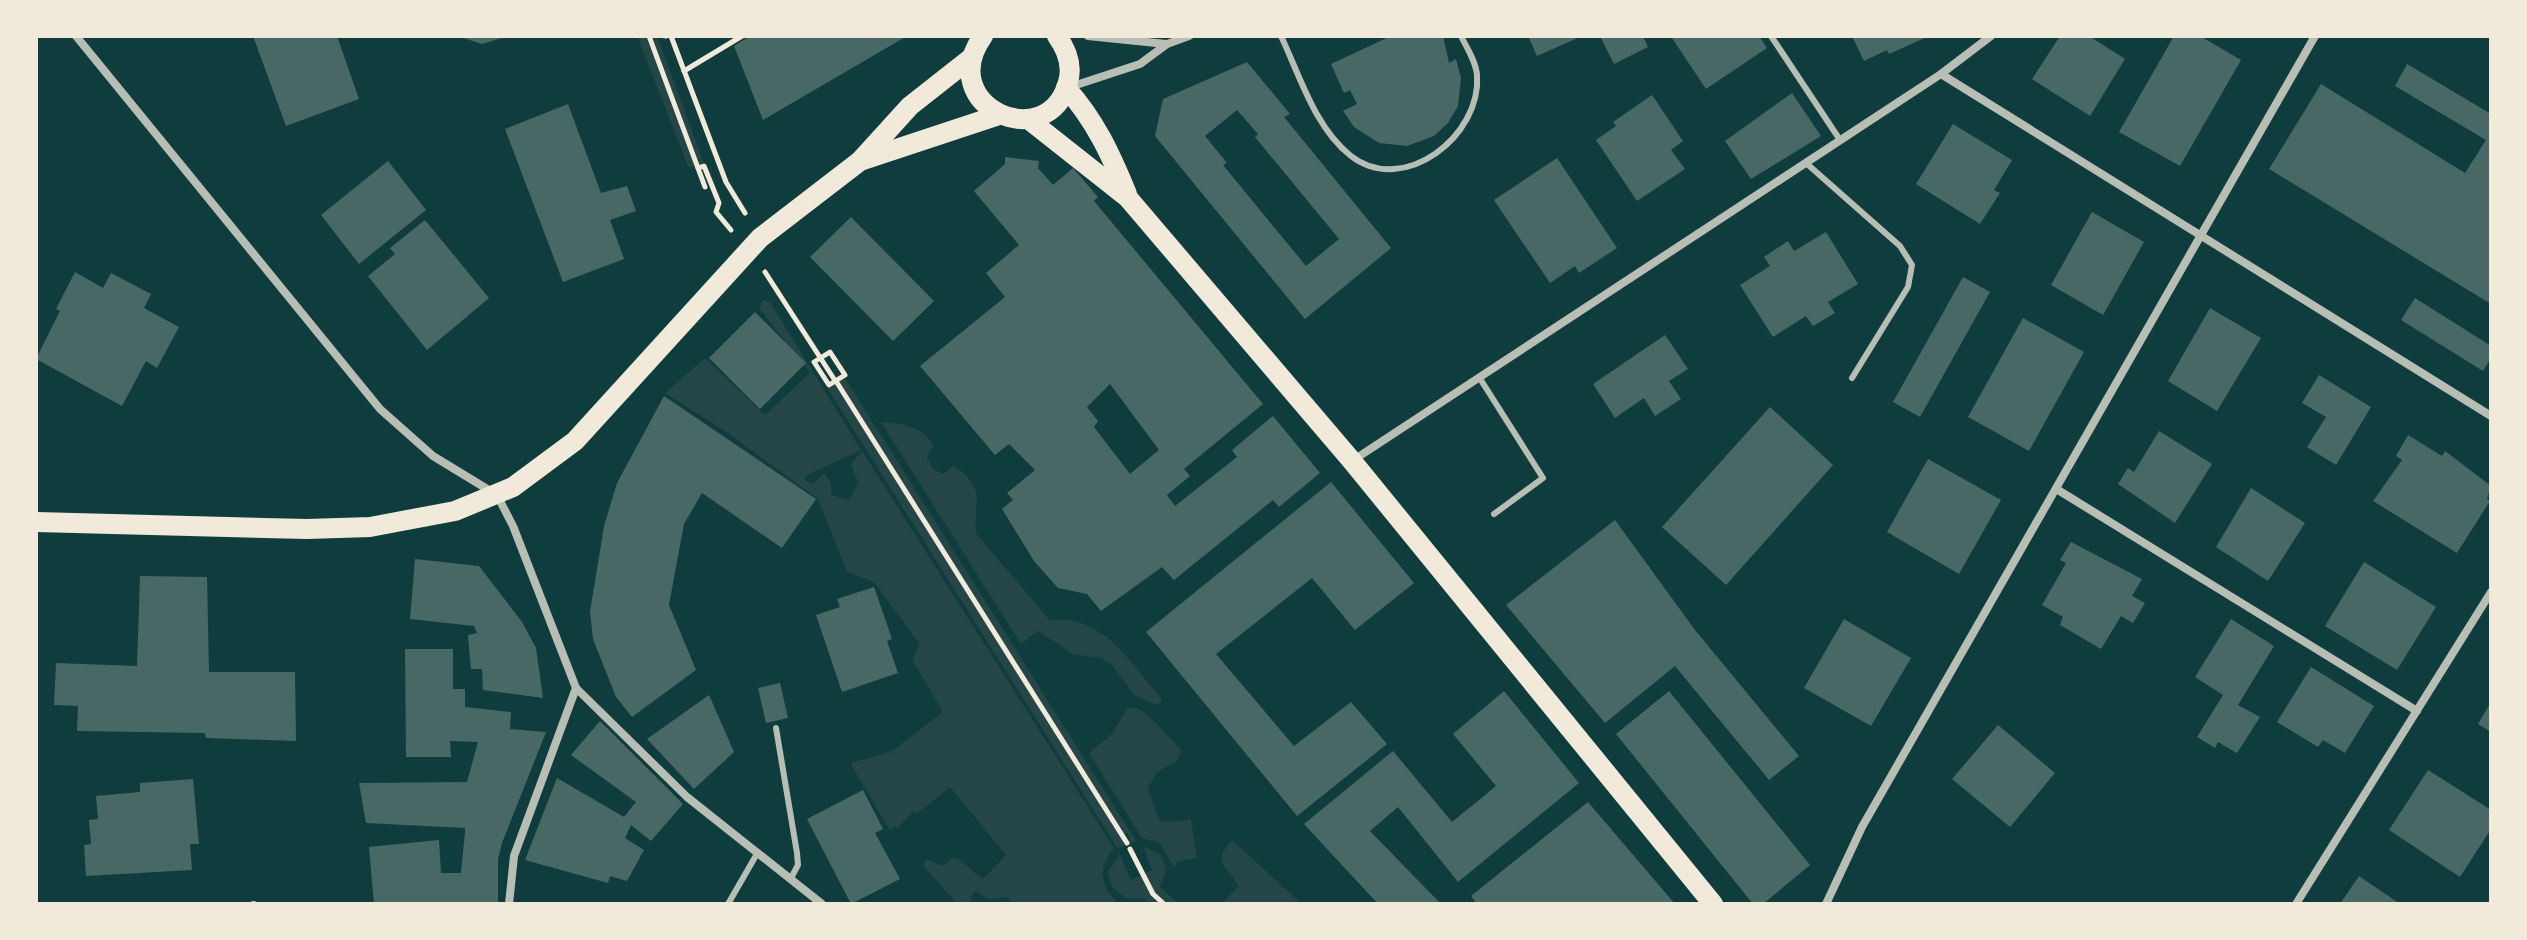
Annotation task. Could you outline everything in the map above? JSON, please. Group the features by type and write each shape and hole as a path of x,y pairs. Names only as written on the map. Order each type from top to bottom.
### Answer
{"main road":[{"path":"1028,119 1052,109 1066,88 1068,55 1058,36"},
{"path":"36,522 307,529 370,527 425,519 497,495 536,473 575,441 760,238 860,161 910,106 979,43"},
{"path":"979,43 970,72 978,97 999,115"},
{"path":"1066,88 1086,110 1108,148 1128,198"},
{"path":"860,161 999,115 1028,119 1128,198 1352,461 1713,904"}],"street":[{"path":"76,36 380,409 433,456 497,495 513,526 576,688 687,797 822,904"},
{"path":"1088,36 1167,44"},
{"path":"1066,88 1140,64 1167,44 1189,36"},
{"path":"1352,461 1941,74 1991,36"},
{"path":"1826,904 1862,827 2058,490 2315,36"},
{"path":"1941,74 2491,416"},
{"path":"2058,490 2417,711"},
{"path":"2296,904 2491,592"},
{"path":"509,904 514,856 576,688"}],"lane":[{"path":"1281,36 1318,115 1338,144 1366,165 1385,169 1406,166 1442,150 1467,124 1474,108 1477,72 1461,36"},
{"path":"1771,36 1840,140"},
{"path":"1806,163 1900,246 1912,265 1908,287 1852,378"},
{"path":"1479,377 1543,478 1494,514"},
{"path":"776,728 797,853 798,865 791,878"},
{"path":"728,904 758,852"}],"path":[{"path":"649,36 705,187"},
{"path":"667,36 684,71 726,182 760,238"},
{"path":"684,71 742,36"},
{"path":"698,168 704,166 719,203 716,212"},
{"path":"779,289 821,358"},
{"path":"830,352 845,375 829,385 814,362 821,358 830,352"},
{"path":"835,380 1128,846 1153,894 1164,904"}],"shaded area":[{"path":"637,36 657,36 704,163 689,168"},
{"path":"763,300 770,302 861,450 805,476 805,480 813,484 824,473 831,483 831,495 849,500 858,483 851,464 862,451 1114,848 1105,863 1103,877 1108,891 1119,904 1014,904 1007,897 988,899 976,891 970,897 973,904 957,904 923,865 927,859 942,866 953,858 960,860 983,879 1006,855 950,787 917,814 913,811 897,829 895,826 890,830 850,763 891,752 943,712 913,661 919,643 874,582 847,572 818,499 725,431 665,393 705,358 765,415 810,373 759,308"},
{"path":"845,378 1136,841 1131,842 1128,833 1121,835 1125,845 1118,849 828,389"},
{"path":"881,422 904,425 925,434 933,446 927,458 934,470 944,474 953,465 964,473 975,488 976,533 1050,621 1068,620 1085,625 1114,644 1162,700 1158,705 1135,696 1111,664 1101,658 1073,654 1038,631 1021,644"},
{"path":"1134,707 1147,714 1181,750 1178,760 1157,772 1148,788 1162,822 1191,820 1197,858 1178,861 1174,867 1160,843 1142,838 1089,753 1112,734 1127,709"},
{"path":"1232,840 1302,904 1221,904 1238,887 1222,861 1225,849"},
{"path":"1143,846 1161,855 1166,869 1160,887 1179,904 1150,904 1144,898 1127,899 1113,888 1108,872 1120,854 1131,880 1152,870"}],"building":[{"path":"253,36 337,36 359,99 286,126"},
{"path":"457,36 505,36 505,37 482,44"},
{"path":"750,36 907,36 763,120 734,46"},
{"path":"1391,36 1443,36 1449,63 1456,59 1461,78 1458,106 1448,123 1434,136 1407,146 1379,143 1354,127 1343,111 1357,104 1350,90 1344,93 1331,64"},
{"path":"1528,36 1582,36 1537,56"},
{"path":"1600,36 1643,36 1648,47 1614,64"},
{"path":"1759,36 1767,48 1706,89 1672,38"},
{"path":"1852,36 1929,36 1889,54 1887,50 1864,61"},
{"path":"2060,36 2089,36 2125,59 2090,116 2032,79"},
{"path":"2174,36 2200,36 2241,60 2180,166 2119,132"},
{"path":"1247,62 1290,114 1284,117 1391,248 1305,319 1155,136 1163,99","holes":["1237,110 1258,134 1255,137 1339,239 1306,266 1223,165 1227,163 1205,136"]},
{"path":"2407,64 2491,114 2491,304 2269,169 2321,84 2465,173 2486,140 2395,86"},
{"path":"1792,93 1821,136 1751,179 1725,141"},
{"path":"1652,95 1683,141 1671,150 1685,169 1637,201 1596,140 1616,126 1613,122"},
{"path":"568,104 601,193 627,186 636,211 610,220 624,259 563,282 505,129"},
{"path":"1953,124 2012,160 1994,190 2000,193 1980,224 1916,184"},
{"path":"1005,157 1039,161 1038,168 1053,185 1073,168 1098,197 1094,201 1263,404 1184,469 1190,476 1167,495 1175,506 1237,457 1232,450 1273,416 1320,473 1279,507 1273,500 1174,580 1162,567 1101,611 1087,594 1058,588 1034,561 1002,509 1013,500 1007,493 1035,470 1009,444 995,455 920,366 1005,297 986,273 1019,245 974,191 1005,164","holes":["1110,384 1159,450 1130,474 1094,427 1098,421 1087,407"]},
{"path":"1557,158 1617,248 1579,273 1575,266 1550,283 1494,200"},
{"path":"388,161 426,210 359,264 321,215"},
{"path":"2092,212 2144,242 2103,315 2051,285"},
{"path":"851,217 934,301 893,341 810,257"},
{"path":"425,220 489,298 427,350 368,276 395,254 390,248"},
{"path":"1826,232 1858,284 1828,302 1835,313 1813,326 1806,316 1773,337 1740,285 1770,266 1764,257 1788,241 1794,251"},
{"path":"75,272 103,288 111,273 151,294 144,308 179,327 157,368 146,361 122,406 36,359"},
{"path":"1963,277 1990,292 1920,417 1893,402"},
{"path":"2415,298 2491,346 2491,358 2483,371 2401,320"},
{"path":"2210,308 2261,338 2217,411 2168,381"},
{"path":"755,312 806,363 760,409 709,358"},
{"path":"2023,318 2084,352 2029,451 1968,417"},
{"path":"1665,335 1688,369 1669,381 1681,399 1655,416 1644,398 1615,418 1593,384"},
{"path":"2319,375 2371,407 2336,465 2307,447 2326,417 2302,403"},
{"path":"664,396 816,499 782,548 702,493 684,524 669,605 696,670 632,717 616,697 593,639 590,612 604,526 617,483"},
{"path":"1770,407 1833,465 1726,585 1662,527"},
{"path":"2159,431 2212,464 2175,523 2118,484 2128,468 2134,472"},
{"path":"2408,435 2442,456 2445,451 2491,486 2487,499 2490,501 2457,553 2373,501 2402,460 2396,456"},
{"path":"1928,459 2001,500 1959,574 1887,532"},
{"path":"1331,482 1414,583 1355,630 1312,578 1216,654 1294,746 1351,702 1387,744 1297,816 1146,632"},
{"path":"2251,488 2305,523 2268,581 2216,547"},
{"path":"1615,520 1695,630 1799,756 1769,780 1675,666 1605,723 1506,605"},
{"path":"2071,542 2142,579 2132,596 2145,603 2133,623 2121,616 2101,649 2060,625 2063,617 2042,605 2066,563 2060,560"},
{"path":"415,559 479,566 522,622 536,648 543,698 483,690 482,669 471,669 468,635 477,633 474,626 410,619"},
{"path":"2364,562 2436,607 2397,670 2325,626"},
{"path":"140,576 207,577 209,672 295,672 296,741 206,738 205,733 77,731 78,706 54,705 56,663 137,666"},
{"path":"874,587 892,639 887,641 898,673 842,692 816,615 840,607 837,599"},
{"path":"1844,619 1911,658 1871,726 1804,688"},
{"path":"2231,619 2274,646 2238,705 2260,717 2237,753 2218,742 2215,748 2197,737 2223,695 2195,677"},
{"path":"405,649 453,649 453,689 465,689 465,707 511,712 510,729 546,732 502,843 498,859 498,904 374,904 369,847 439,840 441,873 461,873 465,828 366,823 359,783 467,782 478,742 450,741 451,757 406,757"},
{"path":"2311,667 2374,706 2345,753 2323,740 2318,747 2277,722"},
{"path":"780,683 788,718 766,723 758,688"},
{"path":"1504,691 1579,783 1458,882 1398,807 1370,831 1441,904 1378,904 1304,824 1393,751 1452,822 1496,786 1453,734"},
{"path":"1669,691 1810,865 1763,904 1753,904 1616,734"},
{"path":"709,695 734,752 694,789 647,739"},
{"path":"2491,702 2491,732 2478,724"},
{"path":"600,721 683,804 651,841 631,825 625,838 644,850 627,881 610,876 608,883 525,860 557,778 624,817 636,802 571,755"},
{"path":"1998,725 2055,773 2010,827 1952,779"},
{"path":"2428,770 2491,810 2491,829 2460,877 2389,830"},
{"path":"193,779 199,844 190,844 192,870 86,876 84,845 91,844 89,820 98,819 96,796 140,792 140,783"},
{"path":"863,790 883,829 875,833 900,879 851,904 807,819"},
{"path":"1588,802 1675,904 1477,904 1471,896"},
{"path":"2359,876 2400,904 2340,904"}]}
